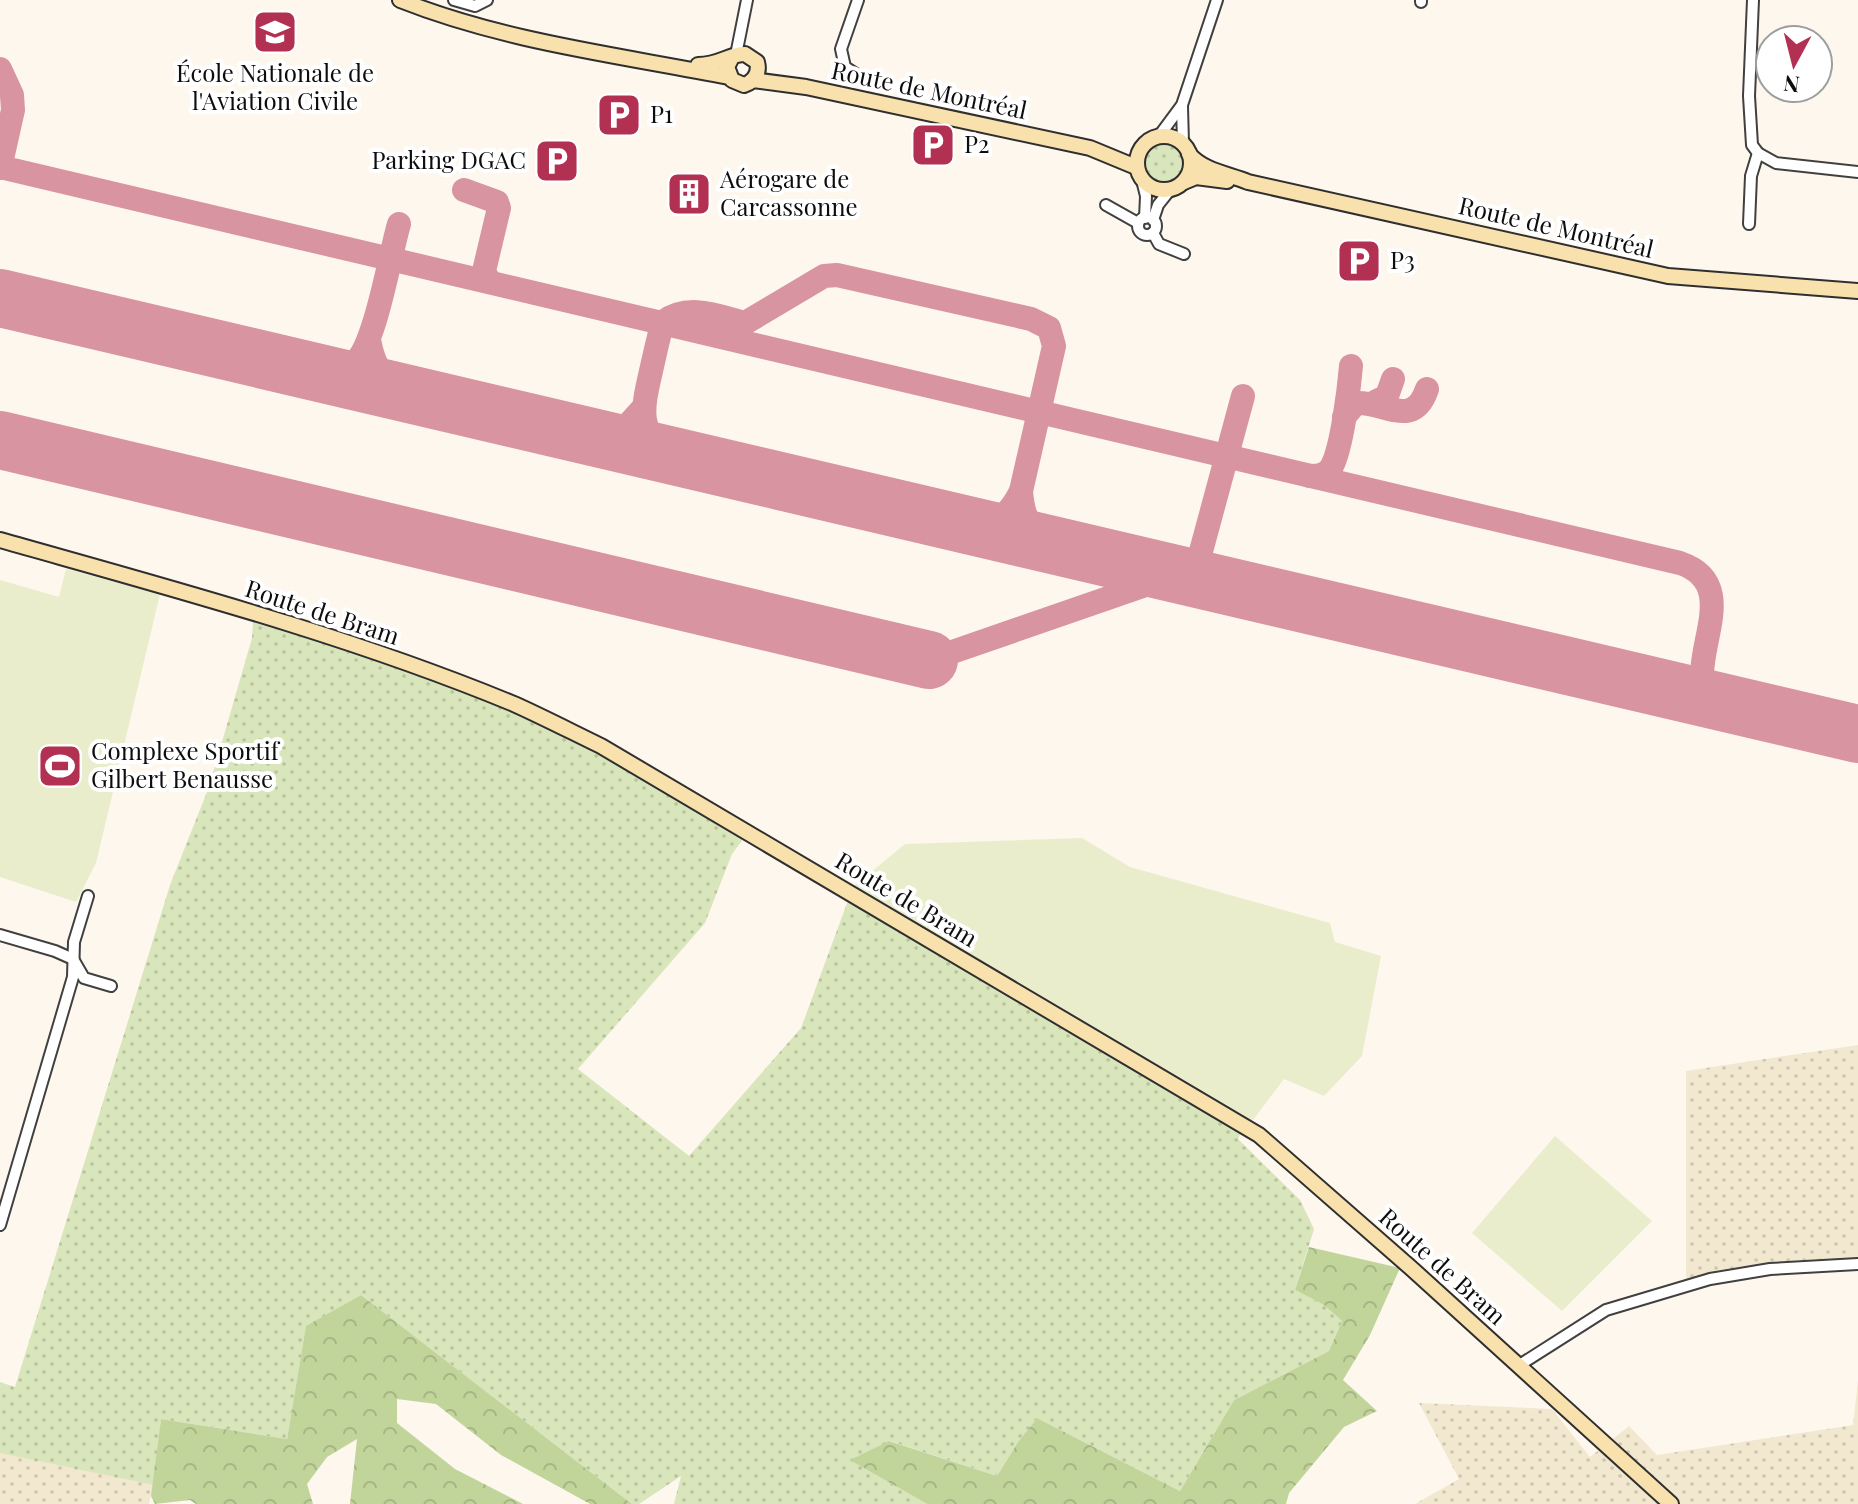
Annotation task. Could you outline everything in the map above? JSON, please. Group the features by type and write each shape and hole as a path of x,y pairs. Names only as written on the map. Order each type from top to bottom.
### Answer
{"main road":[{"name":"Route de Montréal","path":"400,0 440,16 510,36 670,64 729,77 739,84 746,63"},
{"name":"Route de Montréal","path":"670,64 746,63 806,87 1090,148 1127,150 1141,147"},
{"path":"729,77 727,67 746,63"},
{"path":"1159,136 1176,138 1186,148 1191,168 1184,182 1170,190 1154,189 1139,174 1141,147 1159,136"},
{"name":"Route de Montréal","path":"1090,148 1139,174"},
{"name":"Route de Montréal","path":"1186,148 1194,160 1248,182 1668,276 1858,291"},
{"name":"Route de Montréal","path":"1184,182 1196,177 1248,182"},
{"name":"Route de Bram","path":"0,540 353,645 516,705 601,746 1259,1135 1671,1504"}],"street":[{"path":"454,0 475,6 487,0"},
{"path":"746,63 742,30 747,0"},
{"path":"858,0 841,49 845,67 862,78 883,83"},
{"path":"1159,136 1182,105 1217,0"},
{"path":"1753,1 1750,137 1758,153 1776,163 1858,172"},
{"path":"1182,105 1186,148"},
{"path":"1749,224 1751,176 1758,153"},
{"path":"1139,174 1146,196 1142,234 1153,233"},
{"path":"1145,220 1170,190"},
{"path":"1106,205 1145,220 1155,228 1153,233 1159,244 1184,254"},
{"path":"0,1225 73,977 74,942 88,896"},
{"path":"0,935 73,959 84,978 111,986"},
{"path":"1518,1366 1606,1310 1710,1279 1770,1269 1858,1264"}],"shaded area":[{"path":"1858,1045 1858,1259 1686,1281 1686,1071"},
{"path":"1858,1381 1858,1504 1415,1504 1459,1479 1419,1403 1552,1409 1590,1457 1629,1426 1657,1455 1853,1425"},
{"path":"0,1452 154,1483 149,1504 0,1504"}],"green space":[{"path":"1163,143 1178,149 1184,164 1178,179 1163,185 1148,179 1142,164 1148,149"},
{"name":"Complexe Sportif Gilbert Benausse","path":"66,569 160,594 96,863 76,902 0,877 0,580 59,597"},
{"path":"254,606 469,679 753,826 732,854 705,923 578,1069 689,1156 801,1028 853,887 1247,1119 1238,1139 1300,1200 1314,1229 1295,1290 1324,1305 1342,1321 1329,1351 1234,1400 1180,1491 1037,1418 997,1476 890,1441 851,1460 927,1504 674,1504 681,1476 639,1504 632,1504 361,1295 306,1327 287,1439 161,1419 154,1485 0,1453 0,1382 15,1387 170,885 209,787 252,638"},
{"path":"1082,838 1130,867 1330,923 1335,942 1381,956 1362,1056 1324,1096 1284,1079 1253,1120 1247,1119 853,887 905,844"},
{"path":"1555,1136 1652,1221 1562,1311 1472,1233"},
{"path":"1309,1247 1400,1268 1370,1335 1343,1380 1377,1411 1344,1427 1289,1493 1286,1504 927,1504 850,1460 889,1441 997,1476 1037,1418 1180,1491 1234,1400 1329,1351 1342,1321 1324,1305 1295,1290"},
{"path":"361,1295 632,1504 590,1504 501,1455 436,1404 397,1399 397,1423 455,1469 523,1504 350,1504 357,1439 327,1457 307,1484 313,1504 196,1504 190,1500 155,1504 151,1496 161,1419 287,1439 306,1326"}],"taxiway":[{"path":"0,69 12,95 13,110 0,168"},
{"path":"0,167 1680,563 1700,575 1710,590 1712,609 1702,670 1704,687 1714,701"},
{"path":"464,190 497,202 499,208 484,271 489,281"},
{"path":"317,373 346,368 362,354 381,299 399,224"},
{"path":"675,457 662,448 648,430 644,409 663,322 673,316 693,312 745,323 824,276 837,275 1031,319 1049,328 1054,346 1021,491 1001,517 970,526"},
{"path":"0,296 4,299"},
{"path":"369,340 377,367 393,384 410,394"},
{"path":"1310,476 1328,471 1336,457 1351,366"},
{"path":"1371,404 1387,396 1393,379"},
{"path":"1344,417 1356,403 1406,411 1421,401 1427,389"},
{"path":"929,660 1192,569 1200,555 1243,396"},
{"path":"594,438 624,429 643,408"},
{"path":"1021,491 1029,523 1054,546"},
{"path":"1200,555 1202,572 1217,584"}],"runway":[{"path":"0,298 1858,734"},
{"path":"0,440 929,660"}],"place":[{"name":"École Nationale de l'Aviation Civile","path":"275,32"},
{"name":"P1","path":"619,115"},
{"name":"P2","path":"933,145"},
{"name":"Parking DGAC","path":"557,161"},
{"name":"Aérogare de Carcassonne","path":"689,194"},
{"name":"P3","path":"1359,261"},
{"name":"Complexe Sportif Gilbert Benausse","path":"60,766"}]}
